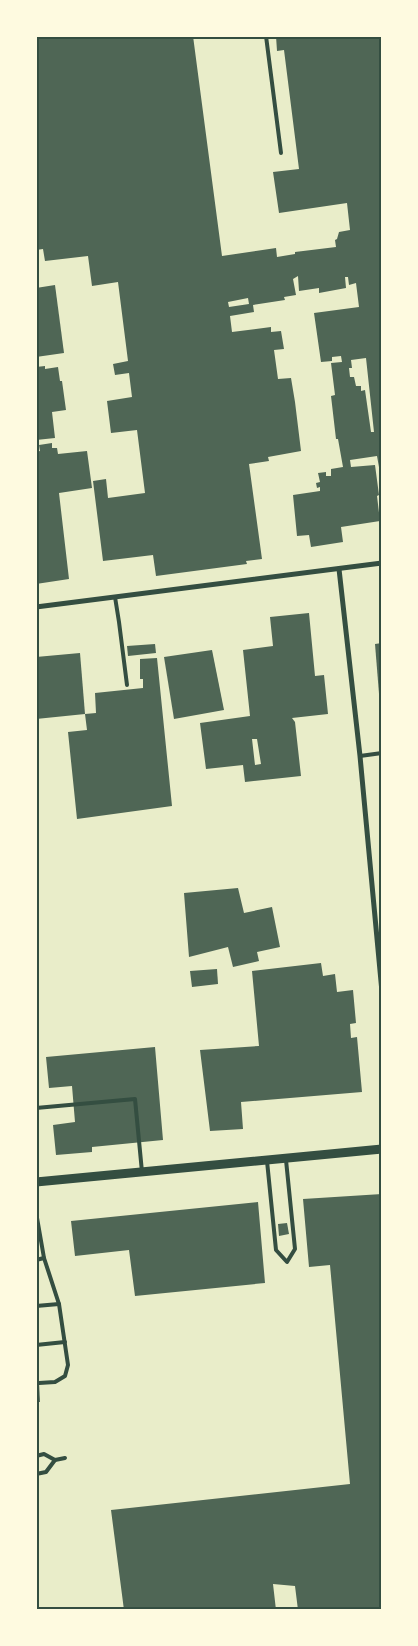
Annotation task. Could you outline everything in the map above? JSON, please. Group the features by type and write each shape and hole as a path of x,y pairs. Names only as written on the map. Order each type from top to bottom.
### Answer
{"street":[{"path":"36,608 382,563"},
{"path":"340,568 382,992"},
{"path":"36,1182 382,1149"}],"lane":[{"path":"266,36 281,153"},
{"path":"115,597 127,685"},
{"path":"360,756 382,753"},
{"path":"36,1108 135,1099 142,1172"},
{"path":"267,1159 276,1250 286,1262 295,1249 286,1157"},
{"path":"36,1212 44,1258 59,1304 68,1366 64,1376 55,1382 39,1383"},
{"path":"36,1260 44,1258"},
{"path":"36,1306 59,1304"},
{"path":"36,1345 64,1342"},
{"path":"36,1456 44,1454 55,1460 65,1458"},
{"path":"36,1474 46,1472 55,1460"}],"building":[{"path":"36,36 193,36 222,256 276,248 277,257 295,254 295,252 336,247 335,240 339,232 350,230 347,203 279,213 273,172 299,169 284,50 277,51 276,36 382,36 382,484 377,456 350,460 351,467 375,465 380,521 341,527 343,542 311,547 309,535 297,536 293,495 320,491 320,487 317,488 316,483 320,482 318,473 326,472 326,476 331,476 331,469 343,467 338,439 336,439 331,396 335,395 331,363 342,362 341,356 332,357 332,361 321,362 314,313 359,307 356,283 349,285 348,277 345,277 346,288 319,293 319,288 299,291 298,276 293,279 296,295 284,297 285,300 253,305 254,312 230,316 232,332 271,327 271,332 281,331 284,349 274,350 278,379 291,378 295,402 301,451 268,457 269,461 249,464 262,559 246,561 247,564 156,576 153,555 103,561 93,481 106,479 108,498 145,493 137,430 111,433 107,401 132,397 129,373 115,375 113,364 128,361 118,282 92,286 88,256 45,261 43,249 36,250","holes":["248,298 249,304 229,307 228,302","366,358 374,432 371,432 365,390 361,391 361,386 356,386 354,377 350,377 349,368 352,368 351,360"]},
{"path":"55,285 64,353 36,357 36,288"},
{"path":"45,366 45,369 58,367 66,410 52,412 55,438 36,440 36,367"},
{"path":"52,443 52,448 57,448 58,454 87,451 92,488 59,493 69,579 36,584 36,452 40,451 39,445"},
{"path":"309,613 315,676 324,675 328,714 292,718 295,722 301,776 245,782 243,765 206,769 200,723 250,716 243,650 273,646 270,617","holes":["252,739 257,739 261,764 255,765"]},
{"path":"382,643 382,706 380,706 375,644"},
{"path":"155,644 156,653 128,656 127,646"},
{"path":"212,650 224,710 174,719 164,657"},
{"path":"80,653 85,714 36,719 36,657"},
{"path":"157,658 172,806 77,819 68,732 87,730 85,714 96,713 95,693 143,688 143,679 140,679 140,659"},
{"path":"238,888 244,913 272,907 280,947 257,952 259,961 233,967 228,947 189,957 184,893"},
{"path":"321,963 323,976 335,974 337,992 353,990 356,1023 350,1024 351,1038 357,1037 362,1092 241,1102 243,1129 210,1131 200,1050 259,1046 252,971"},
{"path":"217,969 218,984 192,987 190,971"},
{"path":"155,1047 163,1140 92,1147 92,1152 56,1155 53,1125 75,1122 72,1086 49,1088 46,1057"},
{"path":"382,1194 382,1610 298,1610 295,1586 273,1584 276,1610 124,1610 111,1510 350,1484 330,1265 309,1267 303,1199"},
{"path":"258,1202 265,1283 135,1296 129,1250 75,1256 71,1221"},
{"path":"287,1223 289,1234 279,1236 278,1224"},
{"path":"38,1363 40,1402 36,1402 36,1364"}]}
